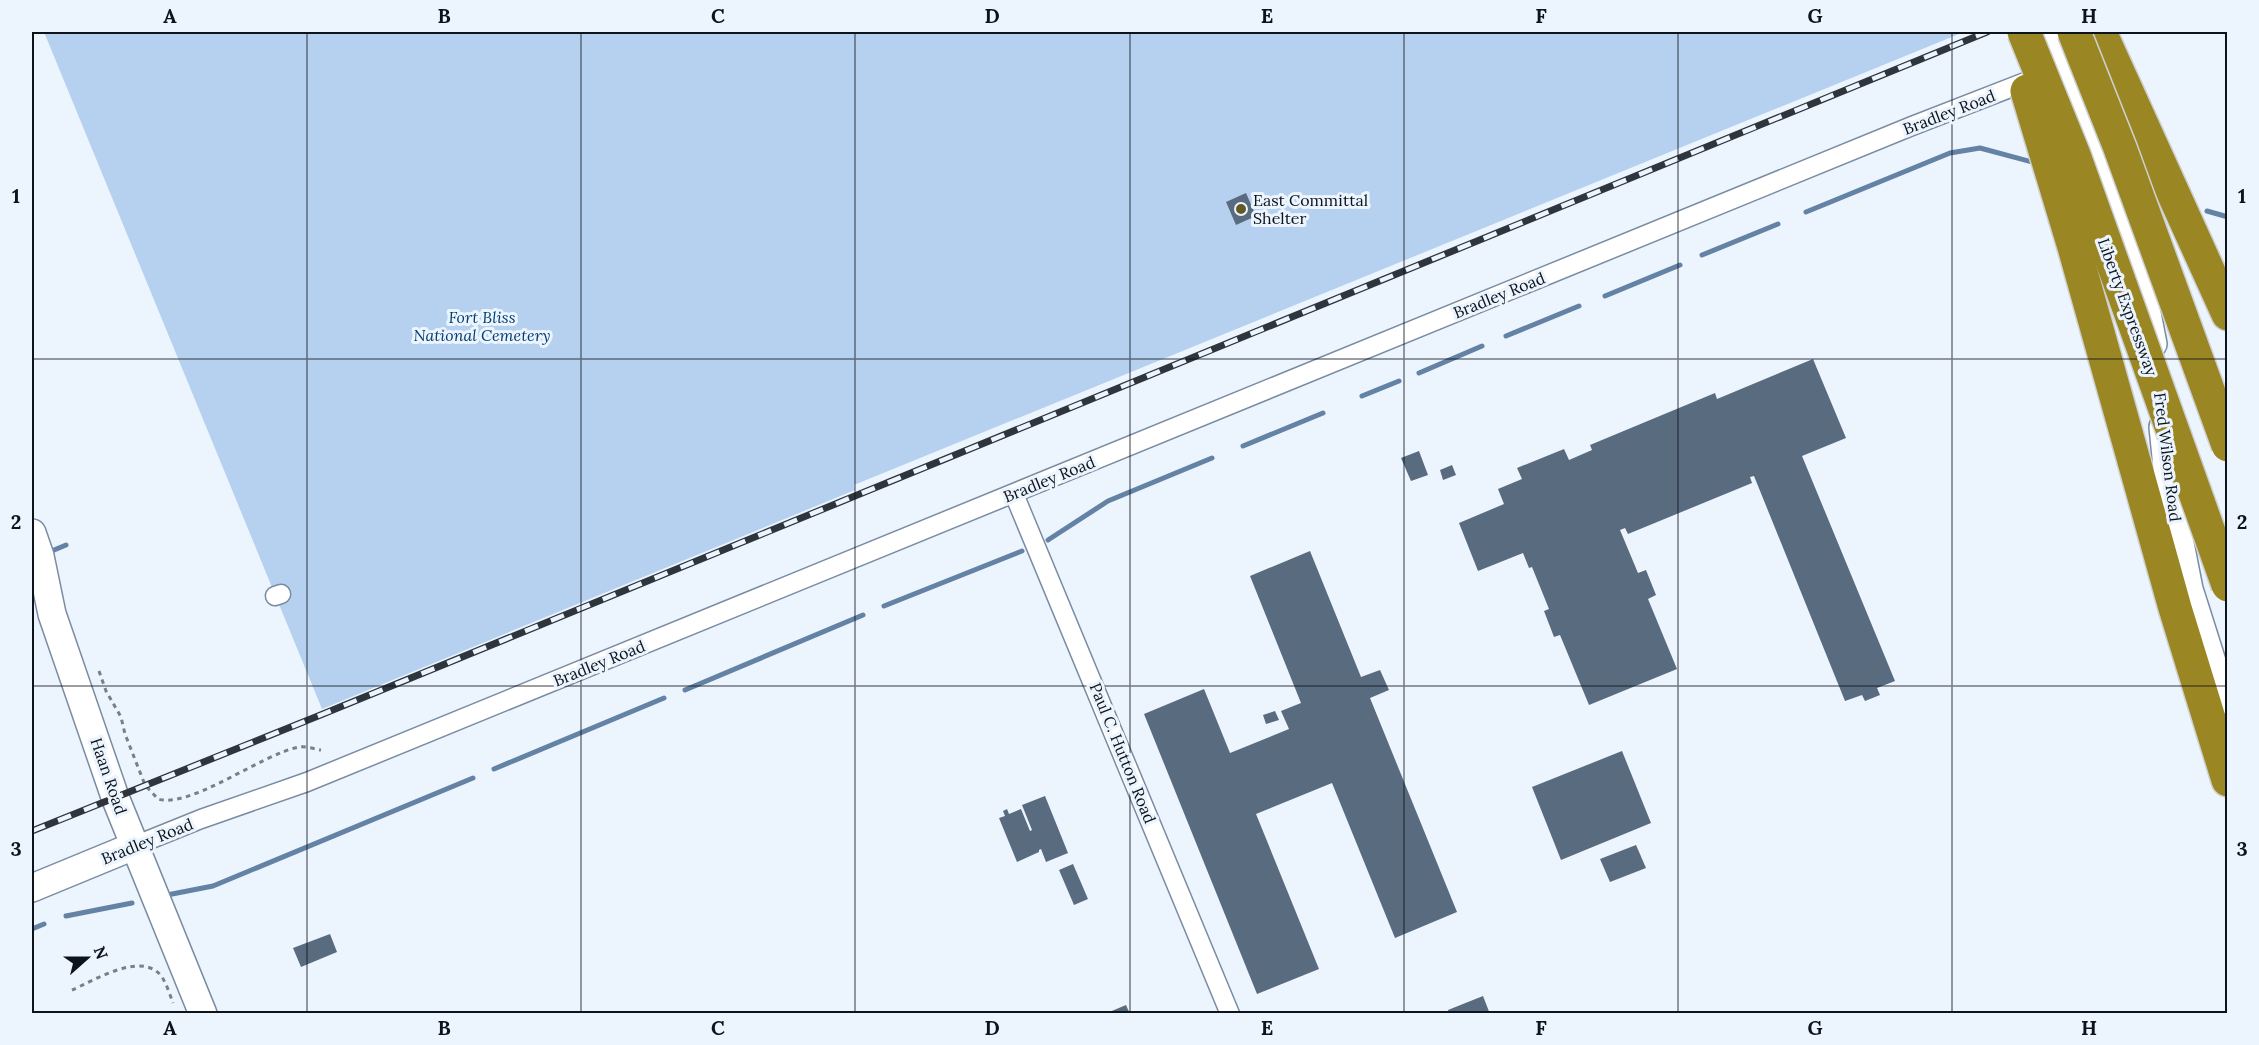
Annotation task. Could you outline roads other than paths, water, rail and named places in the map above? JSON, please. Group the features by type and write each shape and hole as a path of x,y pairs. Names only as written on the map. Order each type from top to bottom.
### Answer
{"highway":[{"path":"2009,32 2074,247 2175,608 2228,780"},
{"name":"Liberty Expressway","path":"2024,32 2074,155 2228,585"},
{"path":"2074,32 2124,158 2228,445"},
{"path":"2100,32 2228,314"}],"main road":[{"name":"Fred Wilson Road","path":"2053,32 2116,200 2159,300 2228,434"},
{"name":"Fred Wilson Road","path":"2116,200 2144,298 2157,365 2169,486 2189,589 2228,712"},
{"name":"Haan Road","path":"32,533 40,556 52,614 115,797 203,1014"},
{"name":"Bradley Road","path":"32,888 134,846"}],"street":[{"name":"Bradley Road","path":"134,846 201,819 307,782 1912,126 2066,66"},
{"name":"Paul C. Hutton Road","path":"1014,494 1230,1014"}],"waterway":[{"path":"1806,212 1950,153 1980,148 2036,163"},
{"path":"2207,211 2228,217"},
{"path":"1702,255 1778,224"},
{"path":"1605,296 1680,265"},
{"path":"1506,336 1579,306"},
{"path":"1419,373 1482,346"},
{"path":"1362,396 1399,381"},
{"path":"1243,446 1323,413"},
{"path":"1048,540 1108,501 1212,458"},
{"path":"47,553 66,545"},
{"path":"884,606 1022,551"},
{"path":"685,690 863,615"},
{"path":"494,769 664,698"},
{"path":"167,895 213,886 473,778"},
{"path":"66,916 132,903"},
{"path":"32,929 44,924"}],"railway":[{"path":"32,831 1987,32"}],"place":[{"name":"East Committal Shelter","path":"1241,209"}],"park label":[{"name":"Fort Bliss National Cemetery","path":"482,326"}]}
